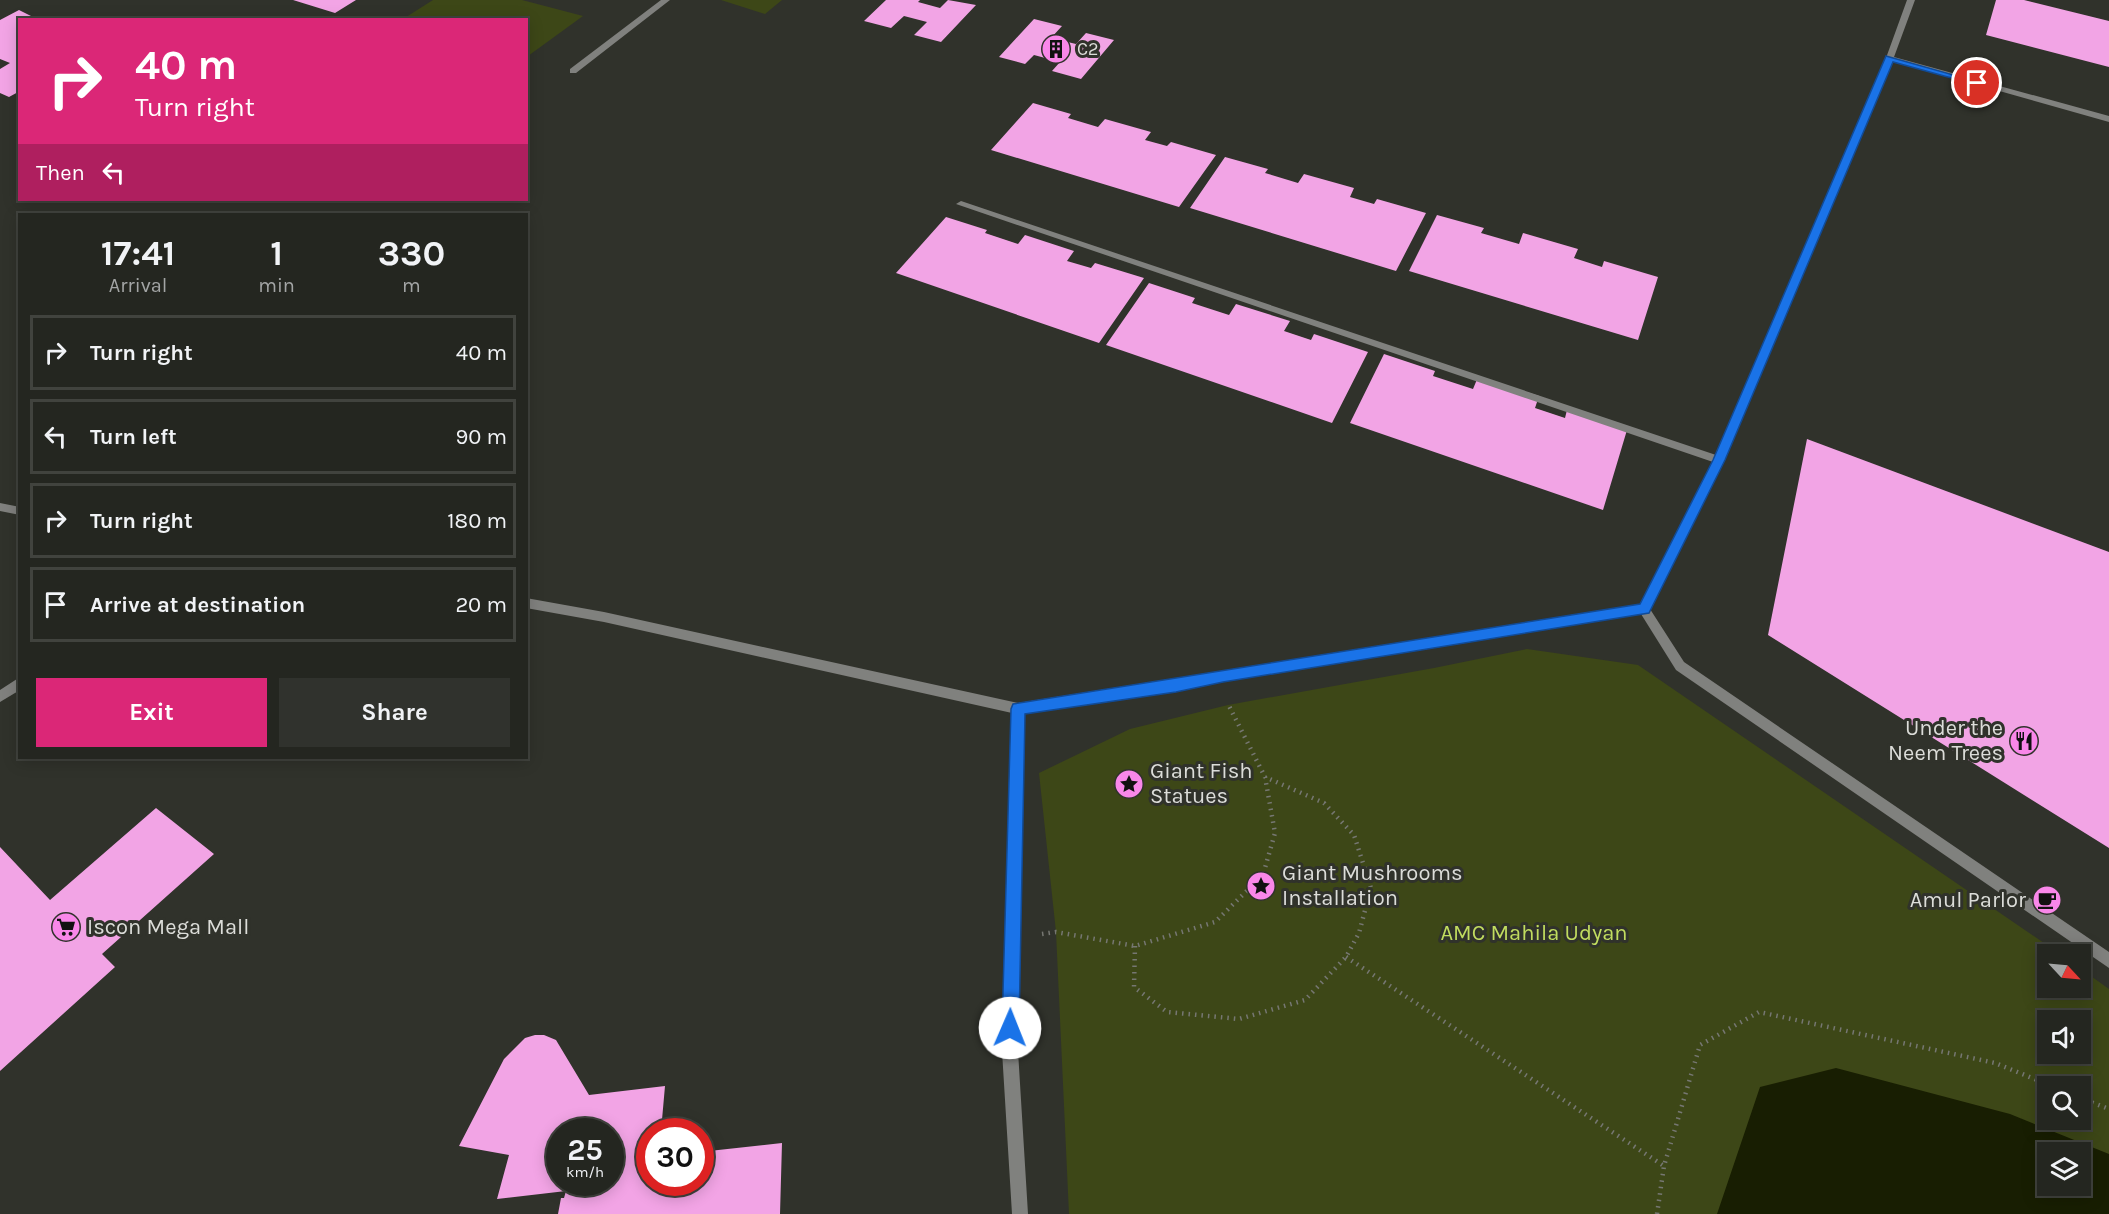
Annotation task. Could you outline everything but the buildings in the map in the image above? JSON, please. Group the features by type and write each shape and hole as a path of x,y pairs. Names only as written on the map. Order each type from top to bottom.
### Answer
{"street":[{"path":"573,71 666,0"},
{"path":"1644,609 1719,460 1890,58 1911,0"},
{"path":"1890,58 2109,119"},
{"path":"961,204 1719,460"},
{"path":"0,507 18,510"},
{"path":"528,603 604,617 1018,709 1176,686 1223,676 1644,609"},
{"path":"1644,609 1680,666 2109,961"},
{"path":"0,697 18,684"},
{"path":"1018,709 1010,1051 1020,1214"}],"path":[{"path":"1012,938 1056,932 1135,946 1215,922 1263,875 1275,833 1265,777 1228,705 1223,676"},
{"path":"1135,946 1134,987 1167,1012 1239,1019 1305,1000 1346,957 1359,933 1371,888 1354,835 1324,803 1265,777"},
{"path":"1346,957 1664,1166"},
{"path":"1657,1214 1664,1166 1700,1046 1759,1012 1995,1063 2037,1080"},
{"path":"2091,1102 2109,1109"}],"green space":[{"path":"433,0 522,0 583,16 528,56 528,18 405,18"},
{"path":"721,0 782,0 765,14"},
{"name":"AMC Mahila Udyan","path":"1527,649 1638,665 2045,944 2037,944 2037,998 2091,998 2091,976 2109,989 2109,1214 1069,1214 1056,932 1039,773 1130,729 1228,705"}],"shaded area":[{"path":"1836,1068 2010,1114 2037,1125 2037,1130 2050,1130 2079,1142 2037,1142 2037,1196 2091,1196 2091,1147 2109,1154 2109,1214 1717,1214 1760,1087"}],"place":[{"name":"C2","path":"1056,49"},
{"name":"Under the Neem Trees","path":"2024,741"},
{"name":"Giant Fish Statues","path":"1129,784"},
{"name":"Giant Mushrooms Installation","path":"1261,886"},
{"name":"Amul Parlor","path":"2047,900"},
{"name":"Iscon Mega Mall","path":"66,927"}],"route":[{"path":"1010,1028 1018,709 1176,686 1223,676 1644,609 1719,460 1886,64 1890,58 1977,83"}]}
